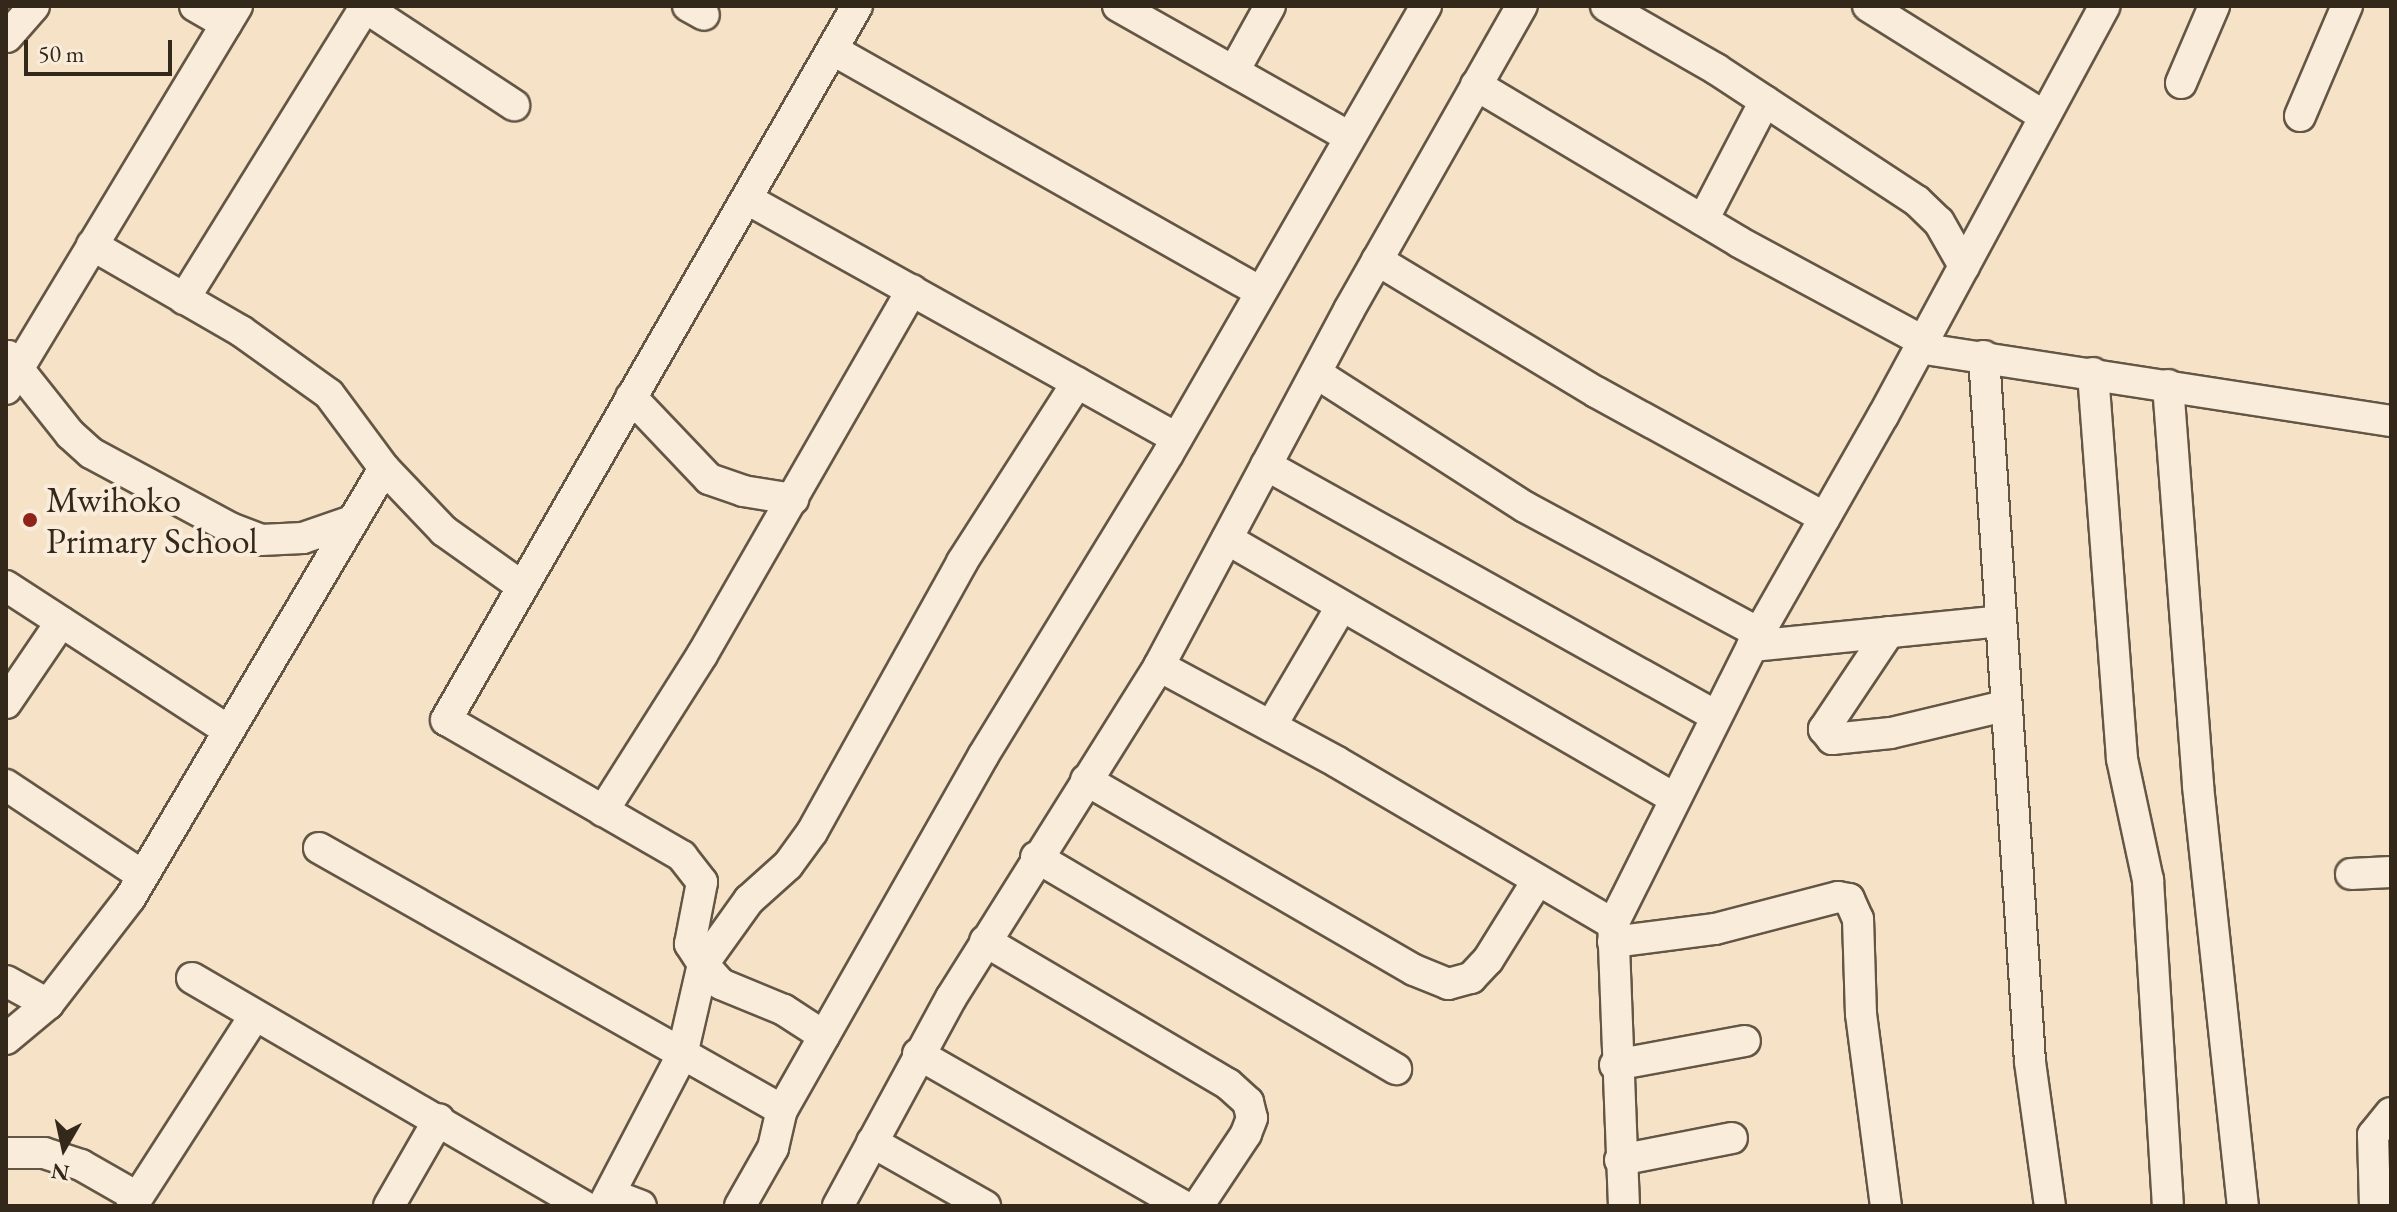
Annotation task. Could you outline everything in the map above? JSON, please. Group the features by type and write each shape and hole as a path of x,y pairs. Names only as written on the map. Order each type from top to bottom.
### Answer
{"street":[{"path":"7,37 34,6"},
{"path":"195,6 232,15 92,245 11,370 91,453 230,528 261,540 303,538 349,522"},
{"path":"184,299 364,6 514,105"},
{"path":"824,1036 784,1010 721,984 703,964 690,944 702,882 695,866 446,720 520,585 857,6"},
{"path":"1118,6 1350,137"},
{"path":"1234,71 1270,6"},
{"path":"740,1206 773,1148 782,1110 983,756 1177,438 1426,6"},
{"path":"838,1206 918,1054 985,941 1159,666 1377,260 1522,6"},
{"path":"1606,6 1765,101 1917,201 1939,222 1964,266"},
{"path":"1868,6 2044,116"},
{"path":"2181,83 2214,6"},
{"path":"2300,116 2347,6"},
{"path":"1624,1206 1615,1065 1613,933 1674,798 1755,640 1964,266 2044,116 2094,10"},
{"path":"833,50 1259,291"},
{"path":"1476,85 1921,345 2391,421"},
{"path":"1703,220 1765,101"},
{"path":"747,199 1177,438"},
{"path":"92,245 184,299 329,394 384,468 444,531 520,585"},
{"path":"1377,260 1596,392 1825,518"},
{"path":"603,811 793,499 912,290"},
{"path":"1984,356 2004,706 2030,1062 2050,1206"},
{"path":"1316,373 1525,507 1755,640 2001,621"},
{"path":"2093,373 2122,759 2148,880 2168,1206"},
{"path":"599,1202 682,1055 703,964 749,900 788,865 812,832 962,562 1077,383"},
{"path":"2168,385 2198,786 2243,1206"},
{"path":"631,397 709,479 743,491 793,499"},
{"path":"1266,465 1716,716"},
{"path":"6,1039 48,1004 82,965 143,876 349,522 384,468"},
{"path":"1227,539 1674,798"},
{"path":"6,586 228,730"},
{"path":"1271,726 1341,607"},
{"path":"6,703 61,622"},
{"path":"1889,632 1824,729 1832,739 1891,733 2004,706"},
{"path":"1159,666 1271,726 1536,883 1613,933 1715,929 1838,897 1849,899 1858,919 1861,1014 1886,1206"},
{"path":"1086,780 1414,970 1448,984 1471,978 1488,960 1536,883"},
{"path":"6,785 143,876"},
{"path":"319,848 782,1110"},
{"path":"1036,857 1396,1069"},
{"path":"2351,874 2391,872"},
{"path":"985,941 1228,1084 1248,1102 1252,1118 1246,1134 1198,1206"},
{"path":"192,978 253,1018 599,1202 641,1206"},
{"path":"6,981 48,1004"},
{"path":"6,1153 26,1150 69,1161 134,1202 253,1018"},
{"path":"1615,1065 1745,1041"},
{"path":"918,1054 1133,1194 1183,1206"},
{"path":"2375,1206 2373,1135 2391,1113"},
{"path":"389,1206 439,1119"},
{"path":"1620,1160 1732,1138"},
{"path":"872,1142 985,1206"}],"place":[{"name":"Mwihoko Primary School","path":"30,520"}]}
